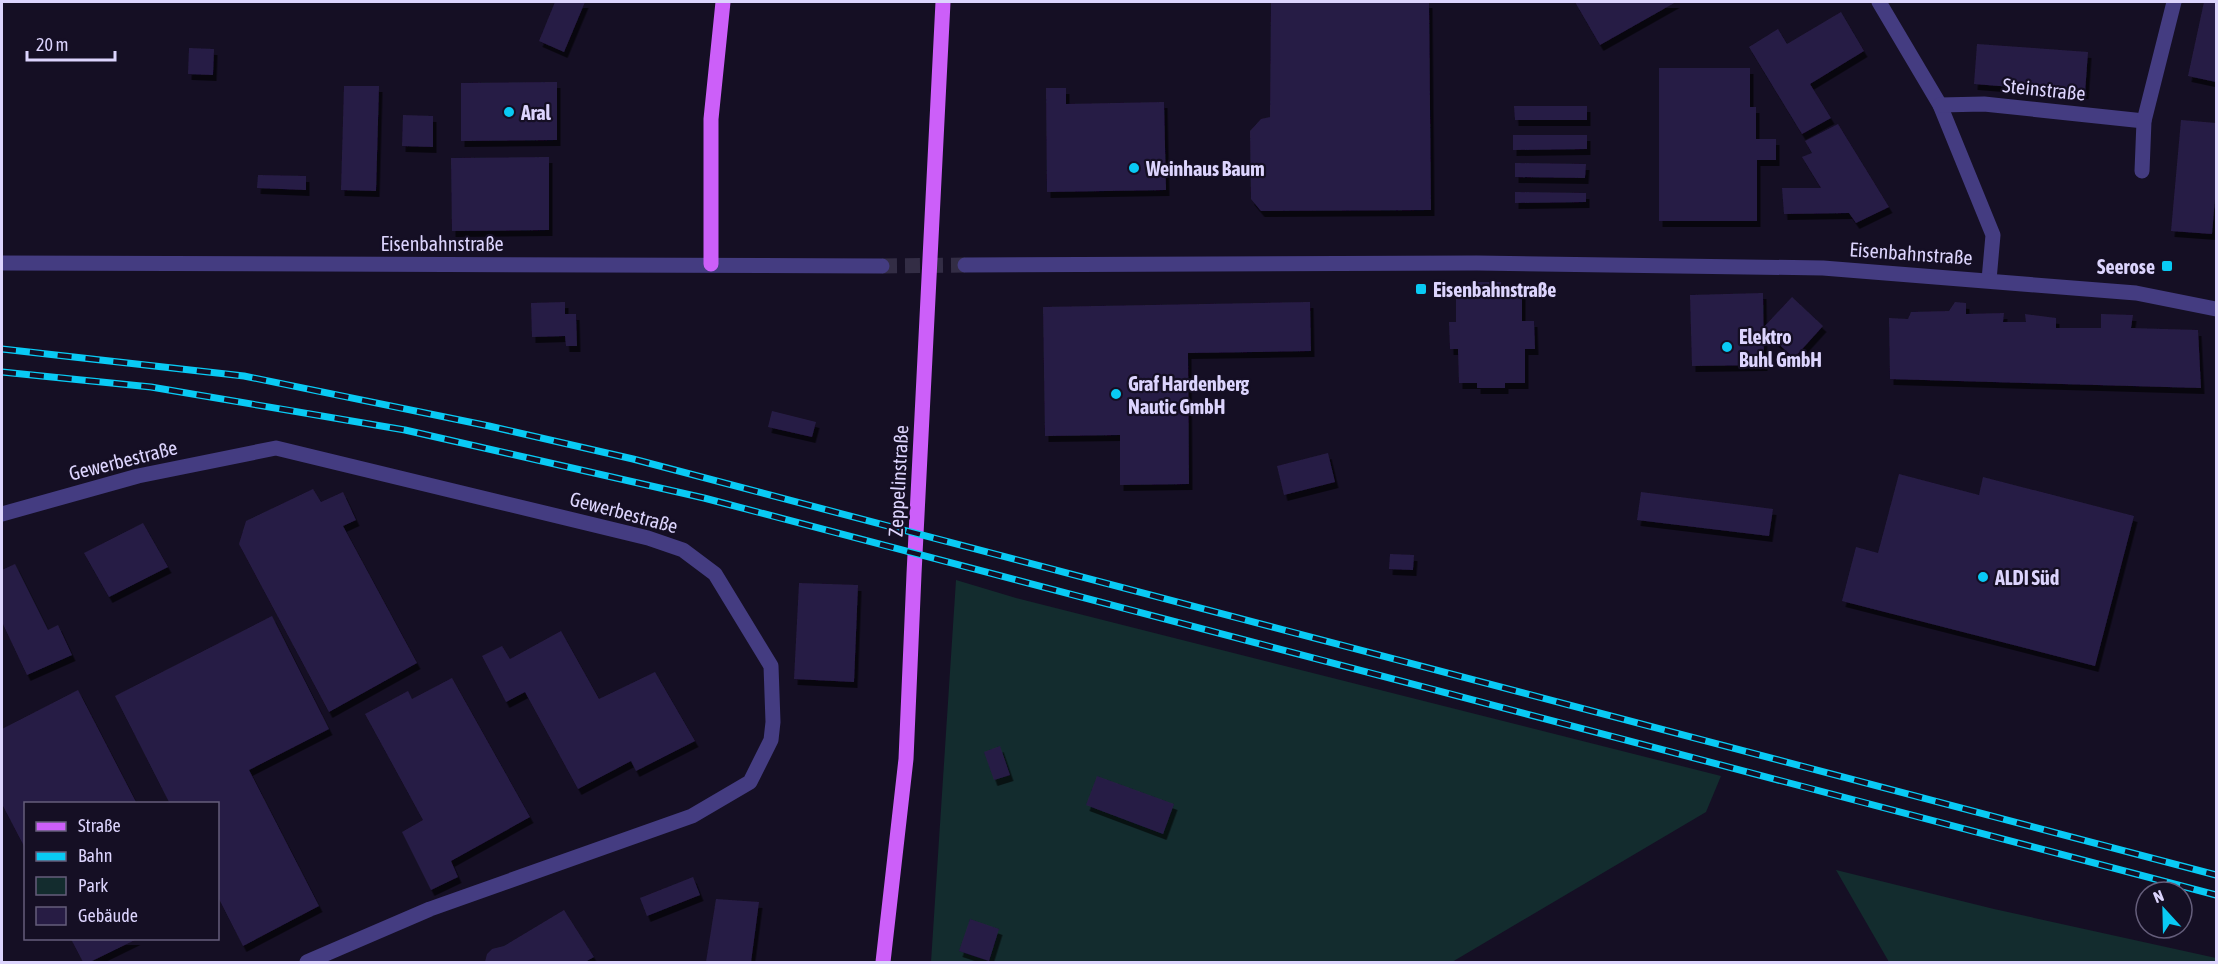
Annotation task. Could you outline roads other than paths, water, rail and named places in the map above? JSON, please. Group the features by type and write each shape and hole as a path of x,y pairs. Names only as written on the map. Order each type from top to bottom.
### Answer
{"main road":[{"path":"711,264 711,119 723,2"},
{"name":"Zeppelinstraße","path":"883,963 906,759 943,2"}],"street":[{"path":"1879,2 1940,105 1993,235 1989,280"},
{"path":"2142,171 2144,121 2174,2"},
{"name":"Steinstraße","path":"1940,105 1984,104 2144,121"},
{"name":"Eisenbahnstraße","path":"2,263 882,266"},
{"name":"Eisenbahnstraße","path":"965,265 1477,263 1823,268 2136,293 2217,309"},
{"name":"Gewerbestraße","path":"2,514 138,476 276,448 648,538 683,550 715,574 771,666 773,722 771,740 750,782 692,816 430,909 307,963"}],"tunnel":[{"path":"882,266 965,265"}],"railway":[{"path":"2,349 244,376 489,426 633,459 2216,875"},
{"path":"2,372 151,387 405,430 704,498 2216,895"}],"place":[{"name":"Aral","path":"509,112"},
{"name":"Weinhaus Baum","path":"1134,168"},
{"name":"Seerose","path":"2167,266"},
{"name":"Eisenbahnstraße","path":"1421,289"},
{"name":"Elektro Buhl GmbH","path":"1727,347"},
{"name":"Graf Hardenberg Nautic GmbH","path":"1116,394"},
{"name":"ALDI Süd","path":"1983,577"}]}
